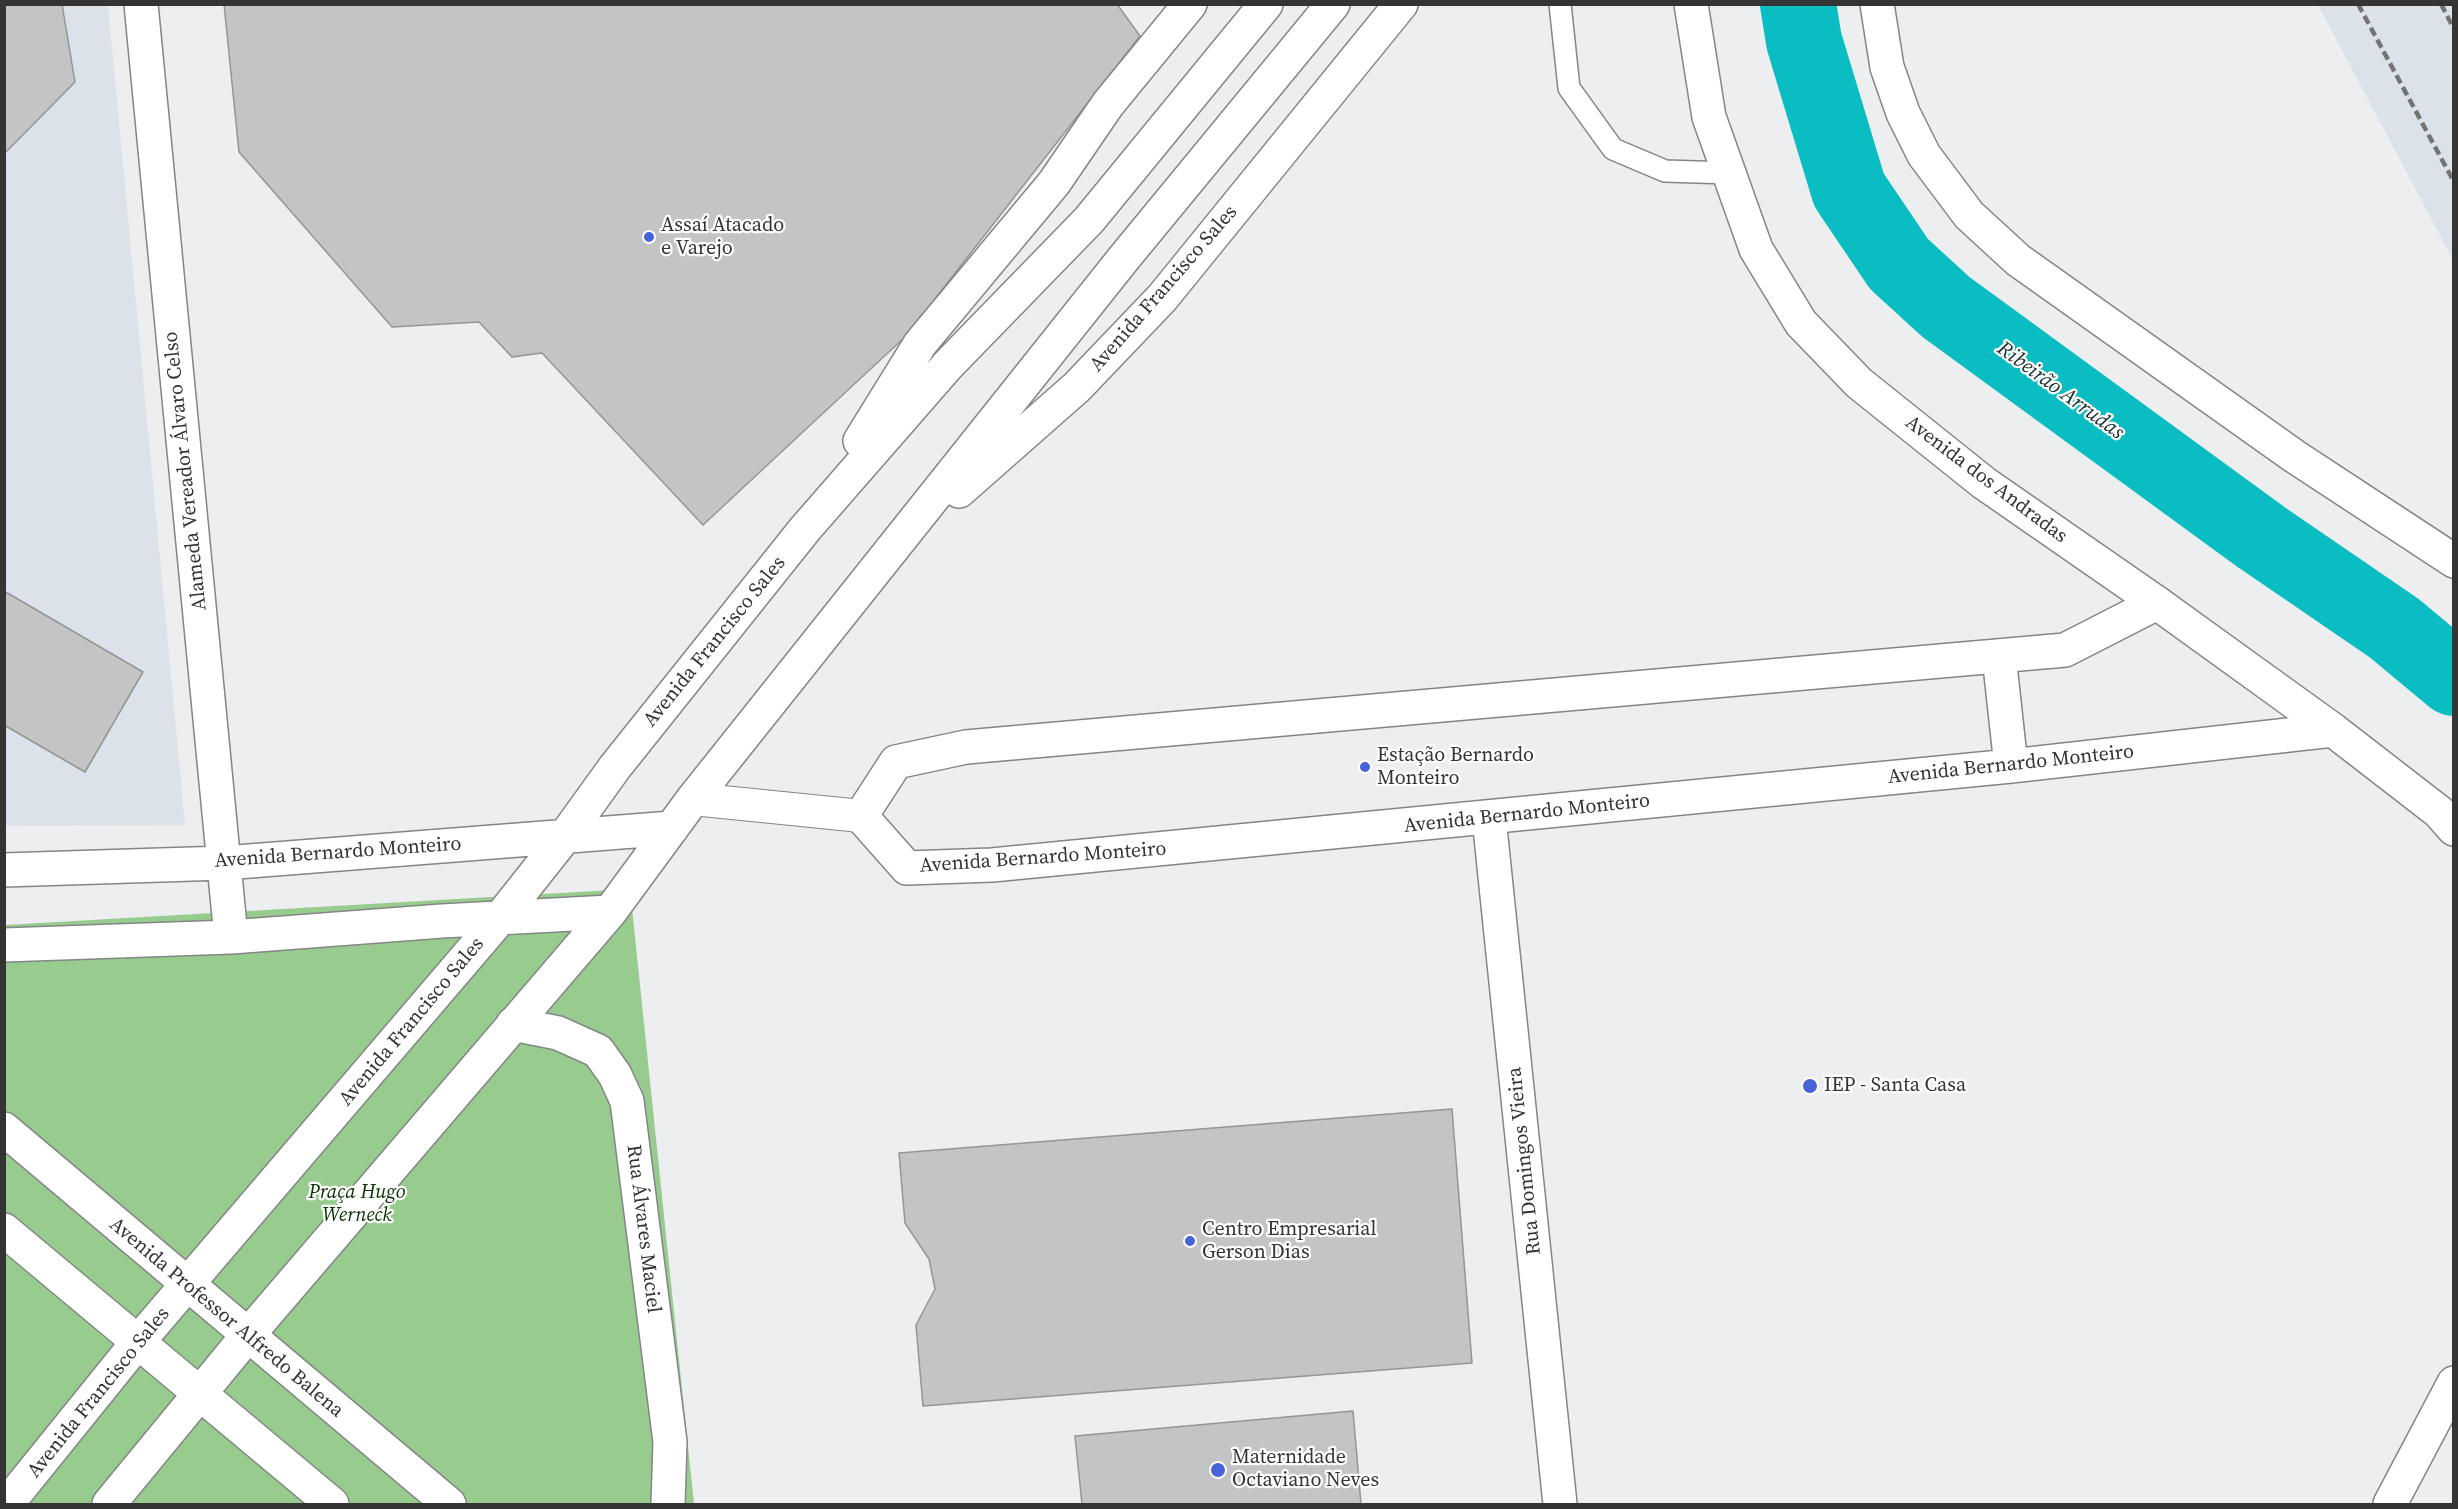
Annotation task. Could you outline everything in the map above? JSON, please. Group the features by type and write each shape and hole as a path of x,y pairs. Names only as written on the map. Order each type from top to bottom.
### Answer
{"street":[{"name":"Alameda Vereador Álvaro Celso","path":"141,4 231,937"},
{"name":"Avenida Francisco Sales","path":"805,529 920,345 1054,183 1108,104 1190,4"},
{"name":"Avenida Francisco Sales","path":"8,1504 137,1343 501,917 566,835 615,767 805,529 948,365 1110,195 1266,4"},
{"name":"Avenida Francisco Sales","path":"109,1504 248,1335 610,912 693,799 1146,232 1333,4"},
{"name":"Avenida dos Andradas","path":"1691,4 1709,117 1756,249 1796,314 1859,383 1984,483 2157,603 2333,730 2439,812 2454,829"},
{"path":"1877,4 1887,67 1903,113 1924,155 1969,215 2018,260 2037,274 2294,456 2454,561"},
{"name":"Avenida Francisco Sales","path":"896,545 1077,387 1162,298 1388,12"},
{"path":"693,799 861,816 896,762 966,747 2065,650 2157,603"},
{"path":"1999,656 2011,766"},
{"name":"Avenida Bernardo Monteiro","path":"861,816 907,868 992,865 2011,766 2333,730"},
{"name":"Rua Domingos Vieira","path":"1489,818 1560,1504"},
{"name":"Avenida Bernardo Monteiro","path":"4,870 224,862 672,828"},
{"path":"4,945 231,937 501,917 610,912"},
{"name":"Rua Álvares Maciel","path":"513,1024 558,1033 598,1051 615,1075 627,1101 670,1442 669,1504"},
{"name":"Avenida Professor Alfredo Balena","path":"4,1129 187,1286 449,1504"},
{"path":"4,1230 332,1504"},
{"path":"2390,1504 2454,1383"}],"lane":[{"path":"1560,4 1569,88 1613,149 1665,171 1729,174"}],"shaded area":[{"path":"4,5 108,5 185,825 5,826"},
{"path":"2318,5 2453,5 2453,260"}],"green space":[{"name":"Praça Hugo Werneck","path":"630,889 694,1504 5,1504 5,925"}],"building":[{"path":"4,4 62,4 75,82 4,154"},
{"name":"Assaí Atacado e Varejo","path":"224,4 1117,4 1140,36 906,336 703,525 542,353 512,357 479,322 392,327 239,152"},
{"path":"4,591 143,672 85,772 4,725"},
{"name":"Centro Empresarial Gerson Dias","path":"1452,1109 1472,1363 923,1406 916,1325 935,1289 929,1259 905,1223 899,1153"},
{"name":"Maternidade Octaviano Neves","path":"1353,1411 1361,1504 1082,1504 1075,1436"}],"waterway":[{"name":"Ribeirão Arrudas","path":"1798,4 1804,41 1849,190 1899,264 1946,307 2261,537 2394,628 2454,678"}],"railway":[{"path":"2358,4 2454,182"},
{"path":"2441,4 2454,29"}],"place":[{"name":"Assaí Atacado e Varejo","path":"649,237"},
{"name":"Estação Bernardo Monteiro","path":"1365,767"},
{"name":"IEP - Santa Casa","path":"1810,1086"},
{"name":"Centro Empresarial Gerson Dias","path":"1190,1241"},
{"name":"Maternidade Octaviano Neves","path":"1218,1470"}]}
